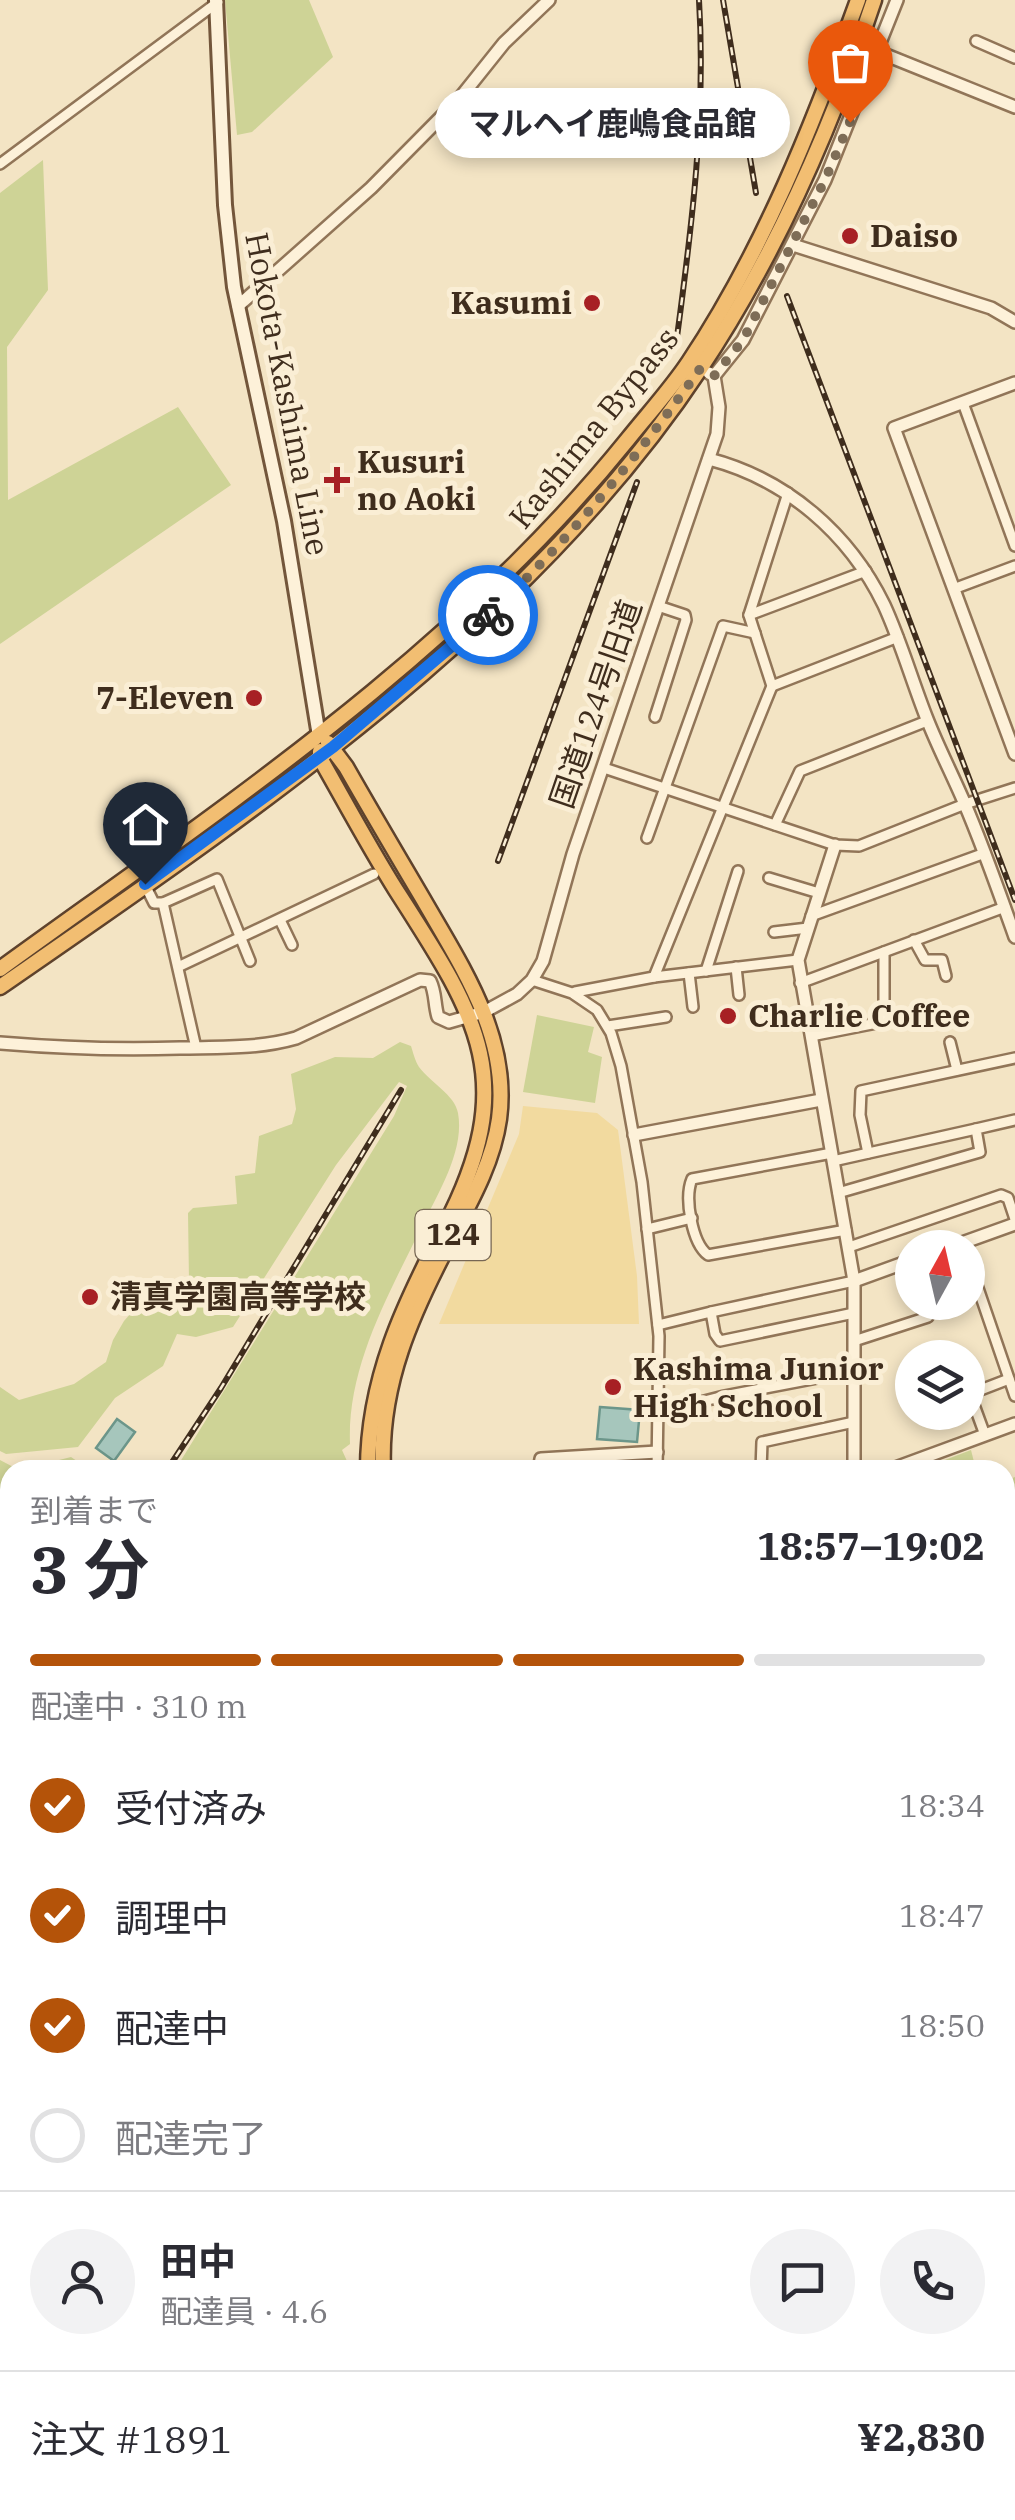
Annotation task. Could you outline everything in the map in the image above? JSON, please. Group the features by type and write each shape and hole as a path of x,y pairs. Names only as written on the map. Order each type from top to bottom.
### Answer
{"highway":[{"name":"Kashima Bypass","path":"0,969 319,736 446,631 504,578 701,369 798,157 858,0"},
{"name":"Kashima Bypass","path":"0,988 320,758 416,679 530,576 600,499 701,369 787,216 828,126 874,0"},
{"name":"124","path":"319,736 333,747 464,972 500,1078 496,1132 486,1166 398,1351 384,1425 383,1460"},
{"name":"124","path":"319,736 320,758 477,1014 485,1074 480,1143 456,1204 386,1350 374,1405 369,1460"}],"main road":[{"name":"Hokota-Kashima Line","path":"217,1 226,206 238,306 284,521 319,736"}],"street":[{"path":"238,306 370,188 460,98 504,43 549,0"},
{"path":"701,369 743,340 832,166 896,0"},
{"path":"0,164 217,1"},
{"path":"976,41 1015,58"},
{"path":"876,51 1015,107"},
{"path":"793,245 990,308 1015,322"},
{"name":"国道124号旧道","path":"532,980 543,961 573,854 717,434 719,407 701,369"},
{"path":"1015,383 894,428 1015,752"},
{"path":"963,403 1015,546"},
{"path":"709,459 761,476 788,492 826,524 866,571 898,636 1015,937"},
{"path":"654,977 772,686 749,615 788,492"},
{"path":"956,588 1015,566"},
{"path":"749,615 866,571"},
{"path":"654,717 686,620 684,615 658,606"},
{"path":"646,838 722,626 755,633"},
{"path":"772,686 898,636"},
{"path":"774,825 800,771 928,721"},
{"path":"604,768 834,845 859,846 1015,788"},
{"path":"834,845 798,960 854,1281 854,1460"},
{"path":"774,932 985,853"},
{"path":"706,971 738,871"},
{"path":"180,966 374,874"},
{"path":"769,878 819,893"},
{"path":"145,884 154,902 163,903 217,880 250,961"},
{"path":"163,903 196,1048"},
{"path":"800,982 1004,907"},
{"path":"280,920 292,945"},
{"path":"914,940 924,960 942,960 946,976"},
{"path":"811,1036 876,1023 884,1017 884,952"},
{"path":"572,992 654,977 798,960"},
{"path":"736,967 739,994"},
{"path":"688,973 692,1007"},
{"path":"0,1043 139,1052 276,1044 420,980 430,982 436,993 438,1016 456,1022 518,994 532,980 572,992 597,1010 608,1026 628,1098 658,1324 657,1460"},
{"path":"608,1026 666,1016"},
{"path":"950,1042 957,1070"},
{"path":"868,1153 860,1115 861,1091 1015,1058"},
{"path":"634,1134 822,1100"},
{"path":"846,1230 708,1256 699,1248 688,1188 692,1179 868,1153 1015,1120"},
{"path":"838,1193 980,1152 976,1128"},
{"path":"849,1247 1002,1196 1008,1198 1015,1222 985,1235"},
{"path":"648,1228 692,1218"},
{"path":"658,1324 854,1281 895,1266"},
{"path":"985,1309 1015,1396"},
{"path":"711,1312 714,1334 720,1340 854,1313"},
{"path":"854,1341 919,1320"},
{"path":"657,1413 854,1371"},
{"path":"986,1435 970,1394 1009,1379"},
{"path":"761,1460 762,1442 854,1422"},
{"path":"917,1460 1015,1424"},
{"path":"541,1460 657,1452"}],"green space":[{"path":"225,0 309,0 333,57 252,132 237,135"},
{"path":"43,160 48,290 7,347 8,500 178,407 231,485 0,644 0,193"},
{"path":"537,1015 594,1027 588,1052 602,1057 595,1103 523,1092"},
{"path":"400,1042 411,1046 419,1067 456,1106 459,1127 448,1172 383,1306 362,1360 351,1415 350,1444 342,1450 346,1460 181,1460 394,1116 407,1086 399,1082 336,1165 233,1327 196,1337 177,1334 163,1366 115,1398 78,1447 6,1454 0,1451 0,1387 19,1400 74,1384 106,1362 124,1321 152,1289 177,1291 189,1281 188,1213 193,1208 237,1204 235,1176 255,1173 259,1136 292,1124 296,1109 291,1074 335,1057 373,1058"},
{"path":"971,1450 974,1460 945,1460"},
{"path":"650,1455 650,1460 581,1460"}],"sand":[{"path":"523,1106 597,1113 618,1130 637,1276 639,1324 439,1324 519,1134"}],"water":[{"path":"600,1407 640,1410 637,1442 597,1439"},
{"path":"117,1419 135,1432 115,1460 96,1448"}],"railway":[{"path":"677,337 699,127 699,0"},
{"path":"723,0 756,193"},
{"path":"787,296 1015,900"},
{"path":"498,861 637,482"},
{"path":"174,1460 401,1090"}],"way so far":[{"path":"488,615 564,541 667,416 700,369 714,376 743,340 825,180 850,122"}],"place":[{"name":"マルヘイ鹿嶋食品館","path":"850,122"},
{"name":"Daiso","path":"850,236"},
{"name":"Kasumi","path":"592,303"},
{"name":"Kusuri no Aoki","path":"337,480"},
{"name":"7-Eleven","path":"254,698"},
{"name":"Charlie Coffee","path":"728,1016"},
{"name":"清真学園高等学校","path":"90,1297"},
{"name":"Kashima Junior High School","path":"613,1387"}],"route":[{"path":"145,884 333,747 488,615"}]}
